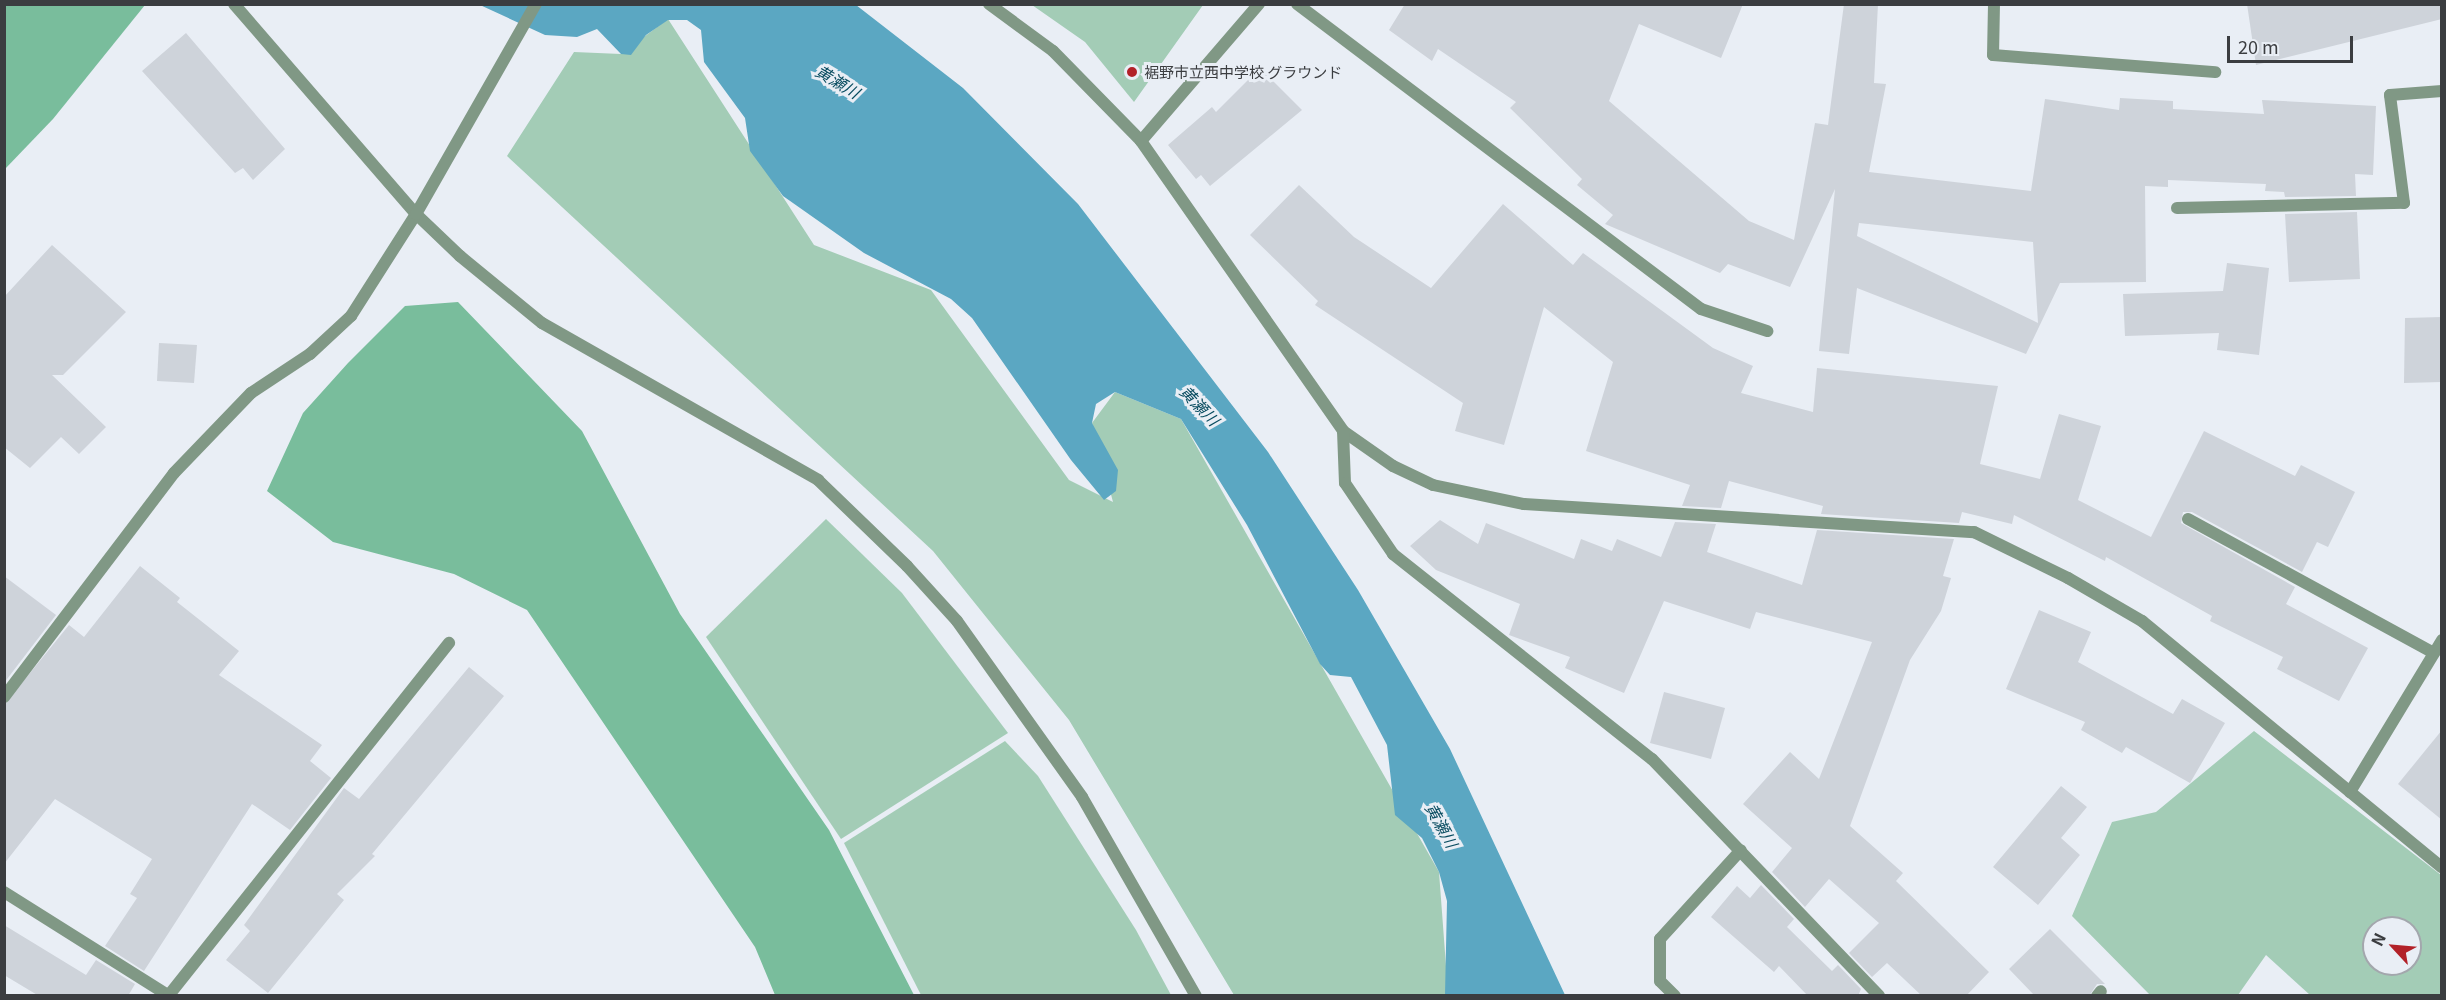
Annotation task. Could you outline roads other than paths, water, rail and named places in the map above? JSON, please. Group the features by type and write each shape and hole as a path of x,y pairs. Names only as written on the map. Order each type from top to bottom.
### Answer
{"street":[{"path":"234,4 416,214 542,323 818,480 907,566 957,621 1082,797 1196,996"},
{"path":"4,696 174,473 251,393 310,354 351,316 416,214 537,4"},
{"path":"989,4 1053,51 1141,141 1343,431 1393,466 1433,485 1524,504 1974,532 2068,578 2142,621 2442,867"},
{"path":"1141,141 1259,4"},
{"path":"1297,4 1701,309 1767,331"},
{"path":"1994,4 1993,55 2215,72"},
{"path":"2177,208 2404,203 2390,95 2442,91"},
{"path":"1343,431 1345,483 1393,554 1652,759 1879,996"},
{"path":"2188,519 2434,653"},
{"path":"2350,792 2442,640"},
{"path":"4,892 169,995 449,643"},
{"path":"1675,996 1660,981 1660,939 1741,850"}],"water":[{"name":"黄瀬川","path":"480,5 856,5 963,88 1078,204 1268,452 1358,590 1450,749 1565,995 1445,995 1447,901 1439,872 1422,838 1395,815 1387,745 1351,677 1330,675 1320,664 1247,525 1181,419 1115,392 1096,404 1092,423 1118,470 1116,491 1104,500 1071,460 972,318 951,299 864,253 783,196 750,151 745,118 704,62 701,30 687,20 668,20 646,35 631,55 621,54 597,29 577,37 545,35"}],"place":[{"name":"裾野市立西中学校 グラウンド","path":"1132,72"}]}
